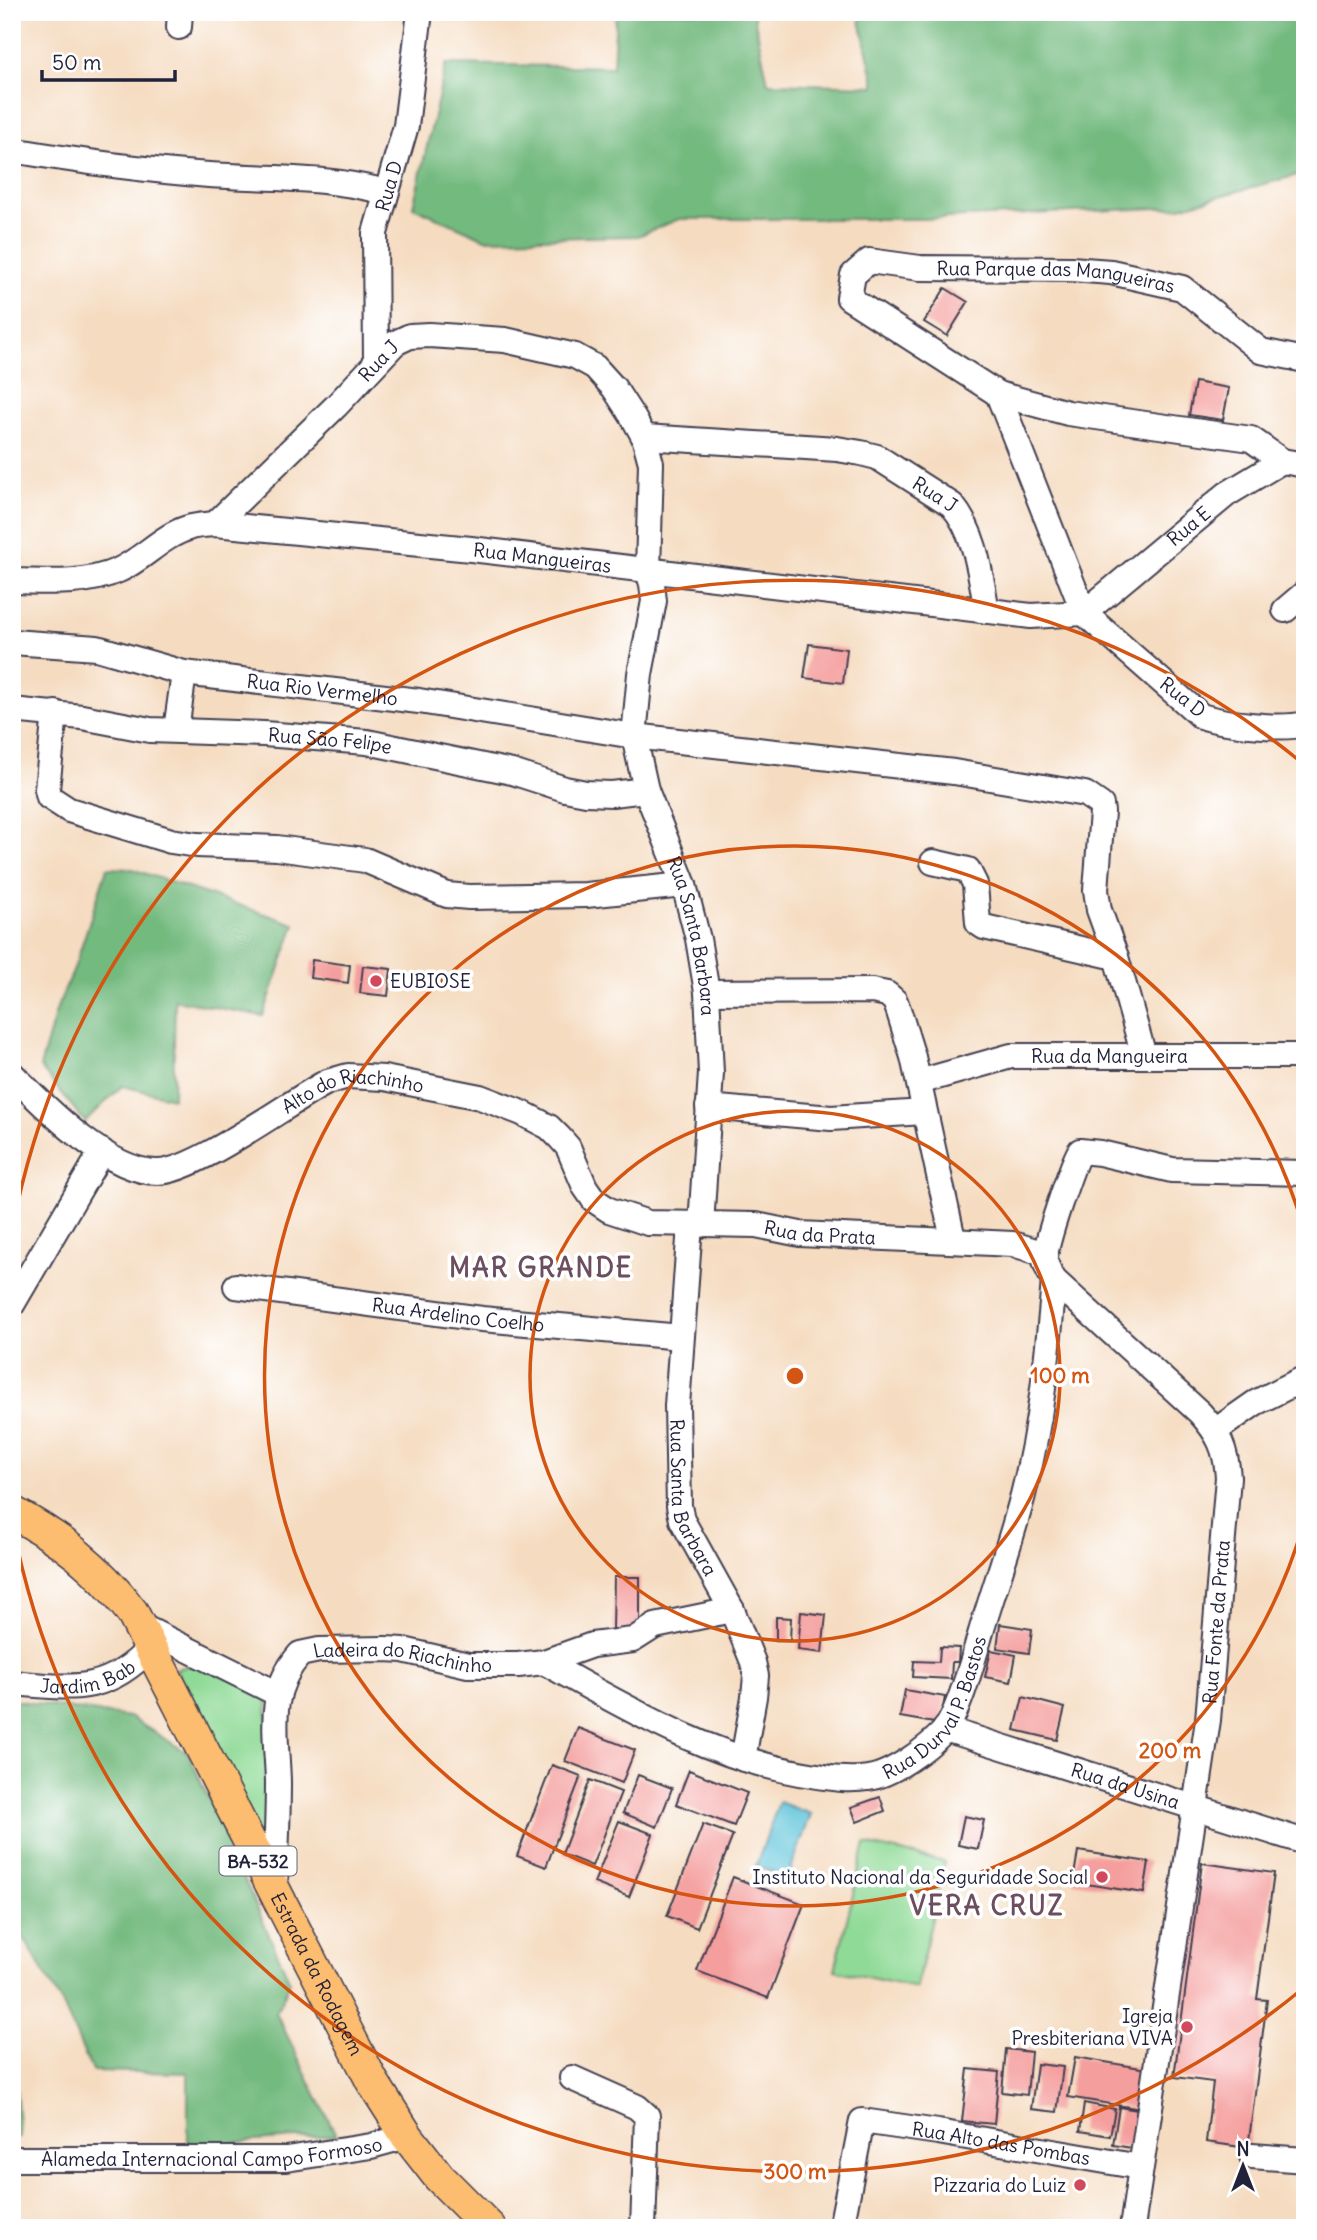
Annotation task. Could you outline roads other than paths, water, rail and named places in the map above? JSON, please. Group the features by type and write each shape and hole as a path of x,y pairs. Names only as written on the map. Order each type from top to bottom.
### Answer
{"main road":[{"name":"Estrada da Rodagem","path":"12,1512 49,1532 87,1561 112,1586 146,1637 372,2081 407,2136 439,2177 490,2228"}],"street":[{"name":"Rua D","path":"376,361 374,243 385,192 400,152 406,126 420,12"},
{"path":"12,150 195,174 315,179 385,192"},
{"name":"Rua Parque das Mangueiras","path":"998,394 849,298 853,275 869,261 920,268 1071,269 1111,272 1182,288 1261,351 1305,360"},
{"name":"Rua J","path":"215,524 336,406 395,343 410,336 429,335 505,340 575,356 595,367 614,388 644,437 651,463 648,571 654,601 640,674 634,736"},
{"path":"998,394 1068,413 1251,439 1293,463"},
{"path":"998,394 1084,613"},
{"name":"Rua J","path":"644,437 837,449 877,457 952,505 961,516 973,542 988,611"},
{"name":"Rua E","path":"1084,613 1227,494 1293,463"},
{"name":"Rua Mangueiras","path":"12,581 62,582 103,576 120,569 176,533 189,527 215,524 458,548 1031,616 1084,613"},
{"path":"1285,610 1305,593"},
{"name":"Rua D","path":"1084,613 1201,716 1221,721 1280,726 1305,724"},
{"name":"Rua Rio Vermelho","path":"12,642 97,648 184,673 419,701 634,736 853,759 1076,791 1095,799 1101,805 1096,890 1099,910 1116,957"},
{"path":"176,730 184,673"},
{"name":"Rua São Felipe","path":"12,710 55,713 138,728 367,742 512,772 586,793 612,794 646,790"},
{"path":"55,713 47,789 49,797 69,810 156,837 186,844 277,848 348,857 378,864 436,892 457,897 586,895 684,885"},
{"name":"Rua Santa Barbara","path":"634,736 646,790 684,885 698,939 707,992 711,1073 681,1337 677,1406 679,1506 682,1520 732,1610 756,1676 743,1759"},
{"path":"933,862 968,870 975,884 978,923 984,927 1116,957 1144,1056"},
{"path":"707,992 872,991 887,994 895,1001 919,1082 953,1240 1013,1244 1045,1254 1073,1165 1080,1151 1172,1170 1305,1173"},
{"name":"Rua da Mangueira","path":"919,1082 1011,1056 1305,1056"},
{"name":"Alto do Riachinho","path":"12,1074 64,1124 102,1151 146,1171 159,1172 175,1170 215,1150 327,1082 348,1076 384,1078 480,1097 549,1127 568,1147 585,1187 594,1200 609,1210 648,1223 695,1225"},
{"path":"708,1107 831,1118 924,1112"},
{"path":"12,1306 102,1151"},
{"name":"Rua da Prata","path":"695,1225 756,1225 800,1234 953,1240"},
{"name":"Rua Fonte da Prata","path":"1045,1254 1054,1280 1199,1413 1215,1431 1227,1459 1228,1477 1208,1720 1132,2228"},
{"name":"Rua Durval P. Bastos","path":"544,1662 676,1732 743,1759 791,1772 846,1780 872,1778 898,1767 945,1729 976,1650 1023,1495 1042,1393 1054,1280"},
{"name":"Rua Ardelino Coelho","path":"236,1286 482,1319 681,1337"},
{"path":"1215,1431 1255,1403 1305,1378"},
{"name":"Ladeira do Riachinho","path":"275,1894 278,1783 274,1719 278,1694 300,1654 318,1650 403,1650 468,1665 491,1667 544,1662 592,1645 633,1640 647,1630 665,1623 732,1610"},
{"path":"146,1637 278,1694"},
{"name":"Jardim Bab","path":"12,1684 92,1686 113,1678 135,1664 146,1637"},
{"name":"Rua da Usina","path":"945,1729 1305,1842"},
{"path":"572,2078 637,2107 647,2116 643,2228"},
{"name":"Rua Alto das Pombas","path":"841,2228 862,2121 1140,2167"},
{"name":"Alameda Internacional Campo Formoso","path":"12,2159 286,2159 371,2146 407,2136"},
{"path":"1252,2156 1305,2160"}],"water":[{"path":"779,1802 811,1814 788,1877 756,1866"}],"place":[{"name":"EUBIOSE","path":"376,981"},
{"name":"Instituto Nacional da Seguridade Social","path":"1102,1877"},
{"name":"Igreja Presbiteriana VIVA","path":"1187,2027"},
{"name":"Pizzaria do Luiz","path":"1080,2185"}],"district":[{"name":"MAR GRANDE","path":"541,1267"},
{"name":"VERA CRUZ","path":"987,1905"}]}
